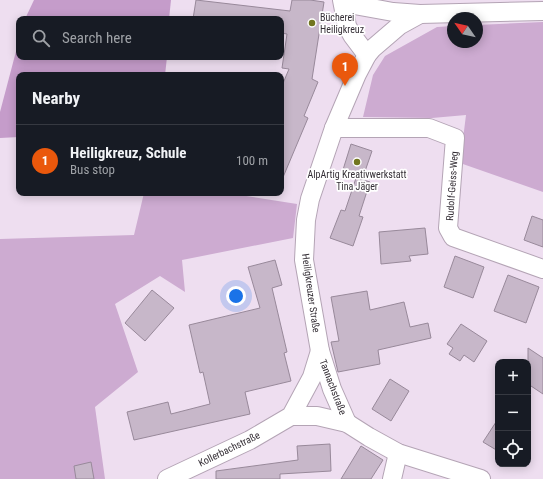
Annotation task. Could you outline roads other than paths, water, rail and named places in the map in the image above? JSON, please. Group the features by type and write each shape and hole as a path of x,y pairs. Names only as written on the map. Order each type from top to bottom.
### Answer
{"street":[{"name":"Heiligkreuzer Straße","path":"367,55 347,26 342,2 393,12 420,14 518,6 543,11"},
{"name":"Heiligkreuzer Straße","path":"291,416 312,377 320,351 304,260 306,220 310,199 334,128 357,74 367,55 400,25 420,14"},
{"name":"Rudolf-Geiss-Weg","path":"334,128 429,128 455,138 448,228 453,236 543,269"},
{"name":"Tannachstraße","path":"320,351 332,389 348,423"},
{"name":"Tannachstraße","path":"291,416 317,416 348,423 369,437 398,453 481,479"},
{"name":"Kollerbachstraße","path":"167,479 250,440 291,416"},
{"path":"392,479 398,453"}],"place":[{"name":"Bücherei Heiligkreuz","path":"312,23"},
{"name":"Heiligkreuz, Schule","path":"345,86"},
{"name":"AlpArtig Kreativwerkstatt Tina Jäger","path":"357,162"}]}
